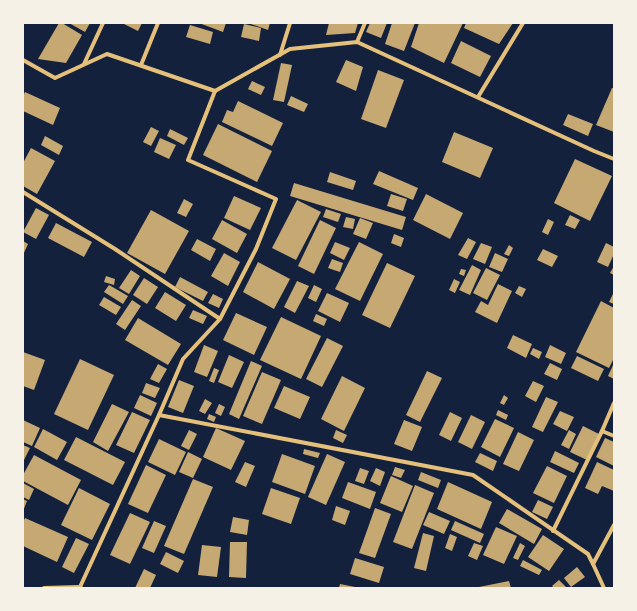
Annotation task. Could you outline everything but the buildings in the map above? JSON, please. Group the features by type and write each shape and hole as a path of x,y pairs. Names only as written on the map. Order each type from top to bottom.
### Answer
{"street":[{"path":"84,65 103,23"},
{"path":"141,65 158,23"},
{"path":"280,55 290,23"},
{"path":"357,42 365,23"},
{"path":"478,98 523,23"},
{"path":"44,588 80,587 183,359 220,319 256,249 276,199 188,160 215,91 290,49 357,42 614,159"},
{"path":"23,60 55,78 107,54 215,91"},
{"path":"23,192 115,249 220,319"},
{"path":"553,531 602,431 614,403"},
{"path":"159,414 473,475 588,554 604,588"},
{"path":"602,431 614,436"},
{"path":"594,564 614,525"}]}
